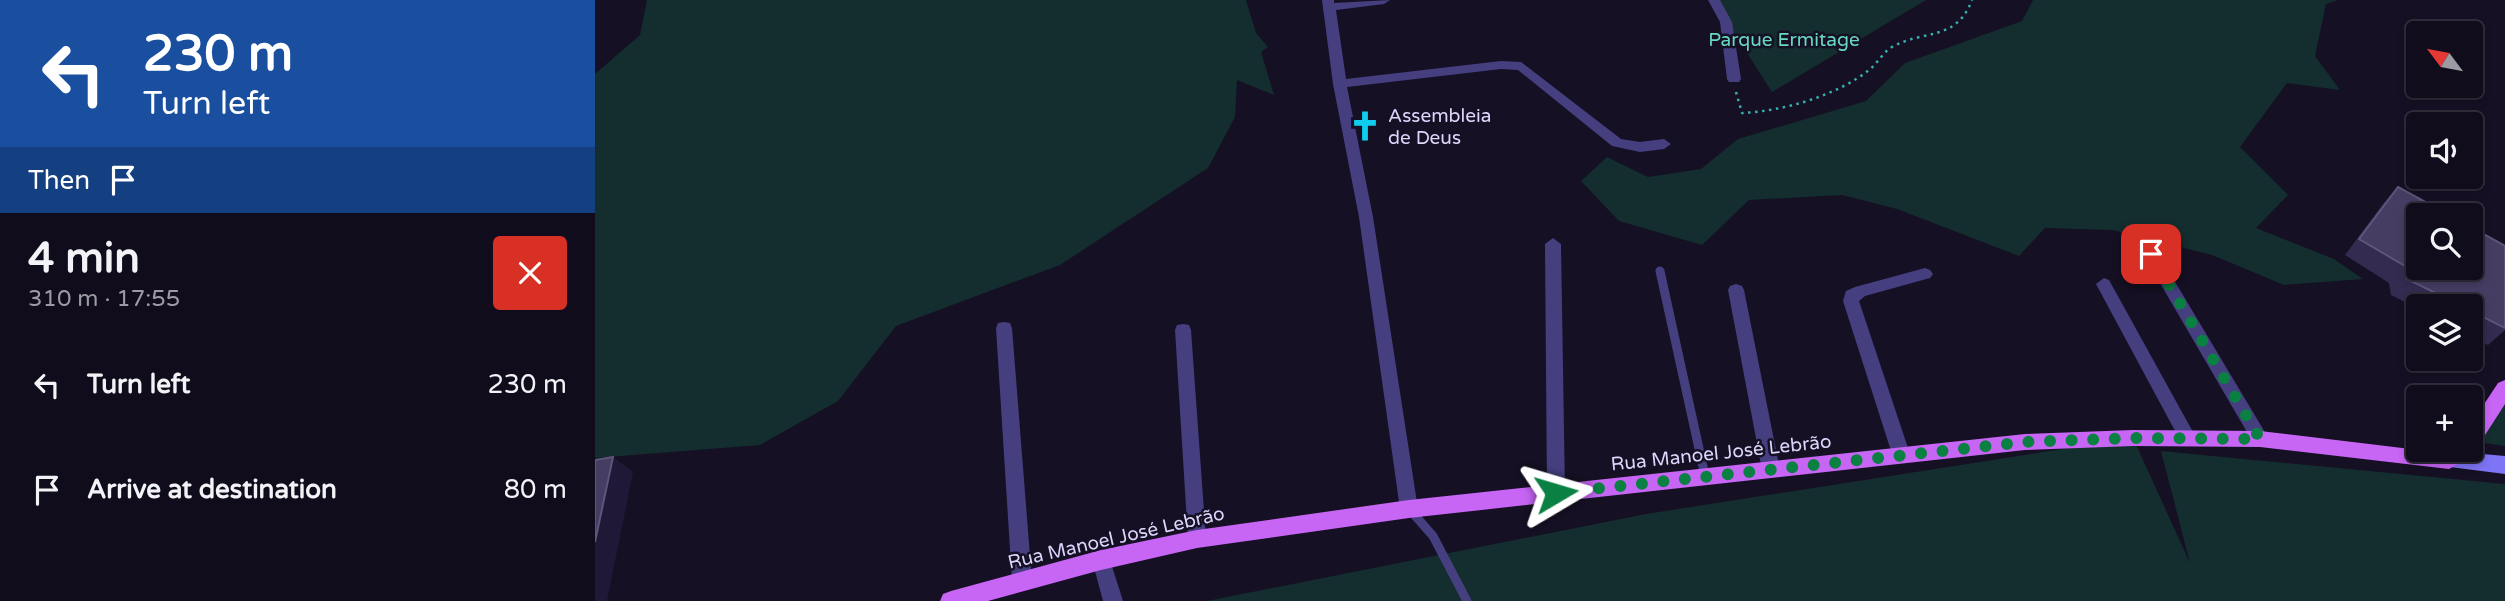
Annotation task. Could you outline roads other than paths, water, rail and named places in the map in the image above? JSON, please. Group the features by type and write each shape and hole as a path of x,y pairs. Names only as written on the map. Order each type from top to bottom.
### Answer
{"main road":[{"path":"2483,422 2505,388"},
{"name":"Rua Manoel José Lebrão","path":"951,601 1101,560 1197,539 1409,509 1901,454 2025,442 2186,437 2260,439 2406,451"}],"street":[{"path":"1384,0 1329,3 1340,84 1366,217 1409,509"},
{"path":"1714,0 1726,22 1734,79"},
{"path":"1340,84 1501,65 1521,66 1617,144 1627,147 1664,144"},
{"path":"1553,244 1556,493"},
{"path":"2151,254 2260,439"},
{"path":"1901,454 1851,301 1852,295 1925,274"},
{"path":"2104,284 2186,437"},
{"path":"1736,290 1771,470"},
{"path":"1004,328 1021,581"},
{"path":"1182,330 1197,539"},
{"name":"Rua Manoel José Lebrão","path":"2483,460 2505,465"},
{"path":"1101,560 1112,601"}],"lane":[{"path":"1660,271 1705,476"},
{"path":"1409,509 1433,536 1467,601"}],"place":[{"name":"Assembleia de Deus","path":"1365,126"}],"park label":[{"name":"Parque Ermitage","path":"1784,39"}]}
